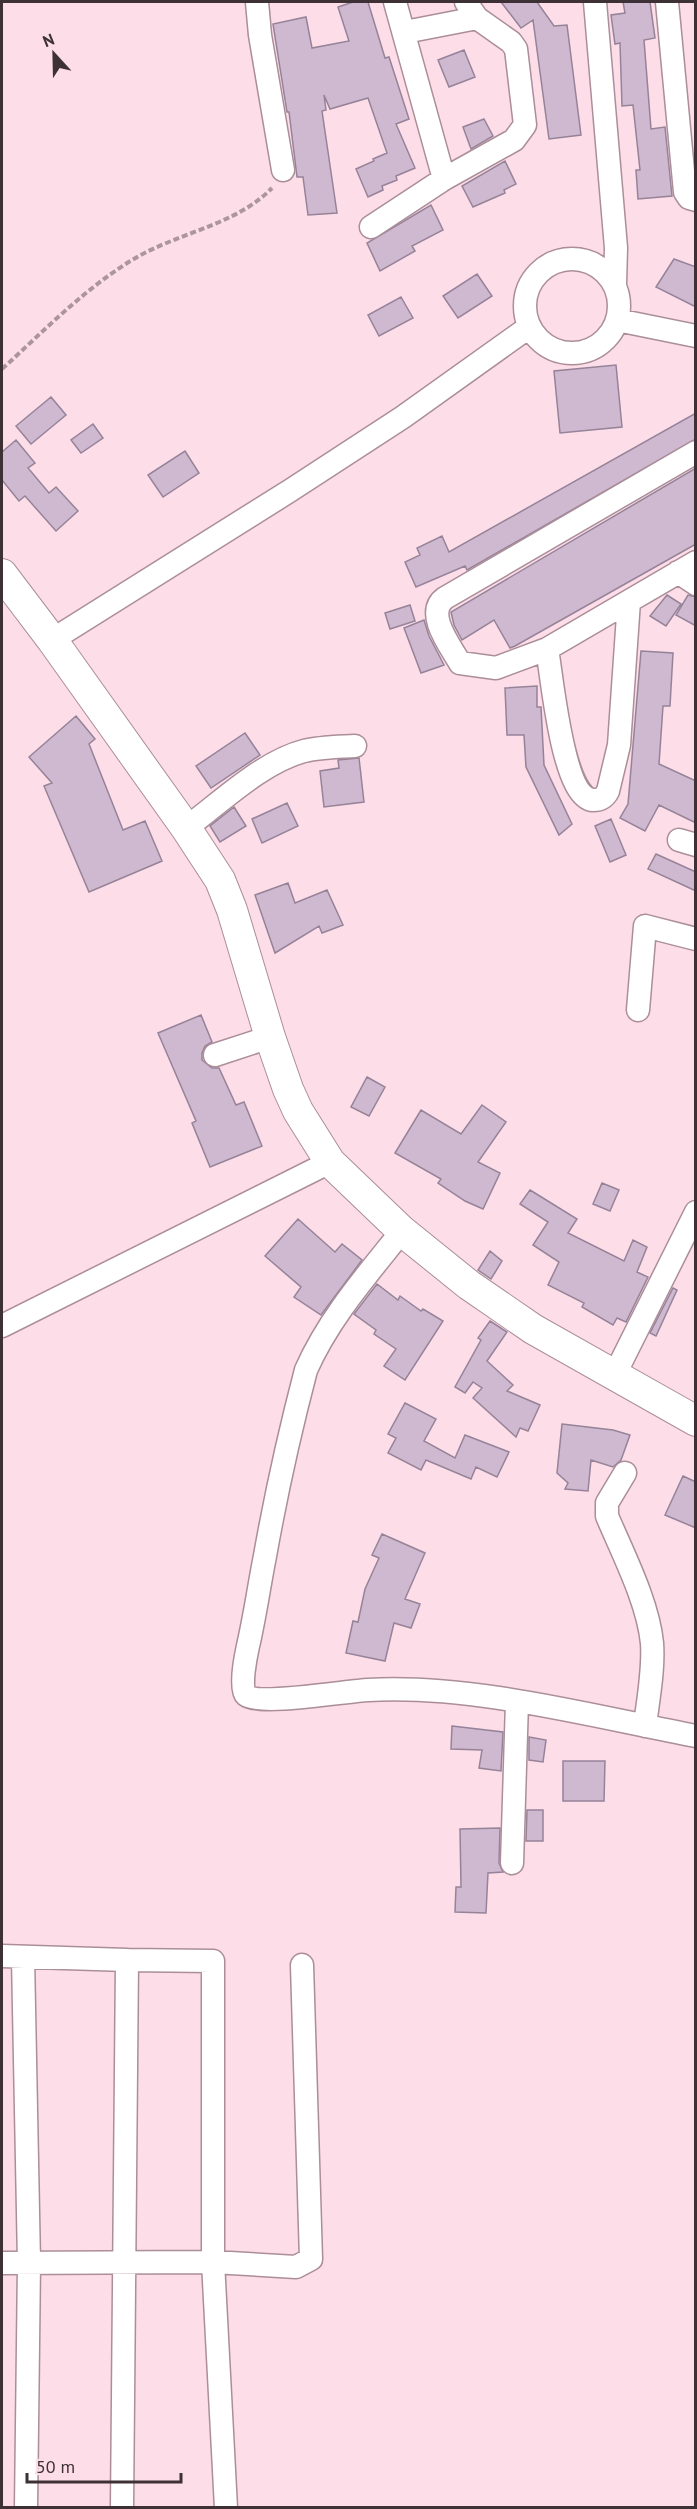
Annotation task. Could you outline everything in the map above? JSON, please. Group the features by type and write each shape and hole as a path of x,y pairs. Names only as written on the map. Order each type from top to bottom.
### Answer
{"main road":[{"path":"3,578 52,640 186,828 220,880 232,910 270,1036 298,1111 330,1162 402,1231 469,1285 533,1329 696,1421"}],"street":[{"path":"257,2 260,35 283,171"},
{"path":"395,2 444,179"},
{"path":"595,2 616,248 615,284 620,308 617,320 604,341 582,352 569,353 546,345 529,327 524,303 526,291 540,270 550,263 568,258 587,260 608,273 615,284"},
{"path":"668,2 685,192 689,198 696,200"},
{"path":"370,227 444,179 514,140 525,125 516,49 511,42 471,10 405,32"},
{"path":"617,320 696,336"},
{"path":"52,640 384,429 529,327"},
{"path":"690,573 629,601 547,649 496,668 460,663 441,628 437,614 437,606 445,598 696,452"},
{"path":"547,649 570,774 584,795 590,800 598,800 605,797 608,791 619,745 629,601"},
{"path":"186,828 284,758 306,751 355,746"},
{"path":"638,1010 645,926 696,939"},
{"path":"215,1055 270,1036"},
{"path":"2,1326 330,1162"},
{"path":"615,1374 696,1212"},
{"path":"402,1231 331,1324 318,1344 306,1370 265,1557 246,1657 243,1690 246,1695 253,1698 264,1698 304,1697 367,1690 431,1689 517,1702 696,1736"},
{"path":"625,1473 608,1503 607,1516 644,1611 652,1641 645,1726"},
{"path":"512,1863 517,1702"},
{"path":"26,2508 29,2263 12,1957 213,1961 213,2262 226,2508"},
{"path":"122,2508 127,1960"},
{"path":"2,2263 213,2262 296,2267 311,2259 302,1965"}],"path":[{"path":"2,369 107,275 172,240 236,215 260,200 275,185 283,171"}],"building":[{"path":"353,2 368,2 385,58 389,57 409,119 396,124 415,168 396,176 397,180 382,186 383,190 368,197 356,169 387,153 368,98 330,109 324,95 326,110 322,111 337,213 308,215 303,177 297,177 289,112 287,112 273,24 306,17 312,48 349,41 338,7"},
{"path":"501,2 537,2 554,26 567,25 581,135 549,139 533,20 521,28"},
{"path":"623,2 650,2 655,38 644,40 651,129 665,127 672,196 638,199 636,170 640,170 633,105 622,106 620,43 615,44 611,15 625,13"},
{"path":"464,50 475,77 449,87 438,60"},
{"path":"484,119 493,136 471,149 463,127"},
{"path":"505,161 516,184 504,190 505,193 473,207 462,186"},
{"path":"431,205 443,230 412,246 415,251 380,271 367,243"},
{"path":"674,259 696,267 696,307 656,287"},
{"path":"477,274 492,296 458,318 443,296"},
{"path":"401,297 413,318 379,336 368,315"},
{"path":"616,365 622,427 560,433 554,371"},
{"path":"51,397 66,415 31,444 16,426"},
{"path":"696,413 696,439 467,570 465,566 416,587 405,562 420,555 417,548 442,536 449,552"},
{"path":"93,424 103,438 81,453 71,440"},
{"path":"16,440 35,463 28,468 49,493 56,487 78,511 56,531 25,496 19,501 2,480 2,452"},
{"path":"185,451 199,473 163,497 148,475"},
{"path":"696,468 696,544 515,646 510,648 494,620 462,640 454,625 451,612"},
{"path":"667,595 681,604 666,626 650,616"},
{"path":"688,595 696,597 696,626 676,615"},
{"path":"410,605 415,621 390,629 385,613"},
{"path":"424,620 429,636 444,665 421,673 404,628"},
{"path":"641,651 673,653 670,706 663,706 659,764 696,781 696,823 659,805 645,831 620,818 628,804"},
{"path":"537,686 537,707 541,707 544,765 572,824 559,835 526,767 524,735 507,735 505,688"},
{"path":"76,716 95,739 89,744 123,830 145,821 162,861 89,892 44,786 52,783 29,757"},
{"path":"245,733 260,755 211,788 196,766"},
{"path":"359,758 364,802 324,807 320,771 339,768 338,760"},
{"path":"287,803 298,826 262,843 252,819"},
{"path":"234,807 246,826 220,842 210,826"},
{"path":"611,819 626,855 610,862 595,826"},
{"path":"656,854 696,872 696,891 648,869"},
{"path":"288,883 295,903 327,890 343,925 322,933 319,926 275,953 255,895"},
{"path":"201,1015 212,1042 205,1046 202,1060 212,1068 219,1068 236,1105 244,1102 262,1146 210,1167 192,1123 196,1121 158,1033"},
{"path":"367,1077 385,1087 369,1116 351,1107"},
{"path":"482,1105 506,1122 478,1162 500,1173 483,1209 465,1201 438,1183 441,1179 395,1153 421,1110 461,1134"},
{"path":"602,1183 619,1190 610,1211 593,1204"},
{"path":"530,1190 577,1219 568,1233 624,1261 633,1240 647,1247 637,1272 648,1277 626,1322 617,1318 613,1325 582,1307 584,1303 548,1285 559,1262 533,1245 548,1222 520,1204"},
{"path":"298,1219 335,1252 342,1244 362,1260 321,1315 294,1297 301,1287 265,1256"},
{"path":"490,1251 502,1261 491,1279 478,1270"},
{"path":"377,1284 398,1300 400,1296 421,1311 423,1309 443,1321 405,1380 384,1366 396,1349 374,1334 376,1330 354,1314"},
{"path":"673,1288 677,1290 656,1336 650,1333"},
{"path":"490,1321 507,1332 487,1361 513,1385 507,1391 540,1405 528,1431 520,1428 516,1437 473,1398 482,1388 473,1382 465,1393 455,1387 481,1340 478,1338"},
{"path":"405,1403 436,1419 424,1441 455,1458 465,1435 509,1452 497,1477 476,1467 471,1479 426,1460 421,1470 388,1453 396,1438 388,1434"},
{"path":"562,1424 613,1430 630,1435 621,1460 613,1467 591,1460 588,1491 565,1489 568,1483 557,1473"},
{"path":"683,1476 696,1482 696,1528 665,1515"},
{"path":"382,1534 425,1553 405,1599 420,1604 411,1628 394,1623 385,1661 346,1653 353,1621 358,1622 365,1589 379,1558 372,1555"},
{"path":"452,1726 503,1732 501,1771 479,1768 482,1750 451,1749"},
{"path":"529,1737 546,1740 543,1762 529,1760"},
{"path":"563,1761 605,1761 604,1801 563,1801"},
{"path":"527,1810 543,1810 543,1841 526,1841"},
{"path":"500,1828 499,1863 503,1872 488,1873 486,1913 455,1912 456,1887 461,1887 460,1829"}]}
